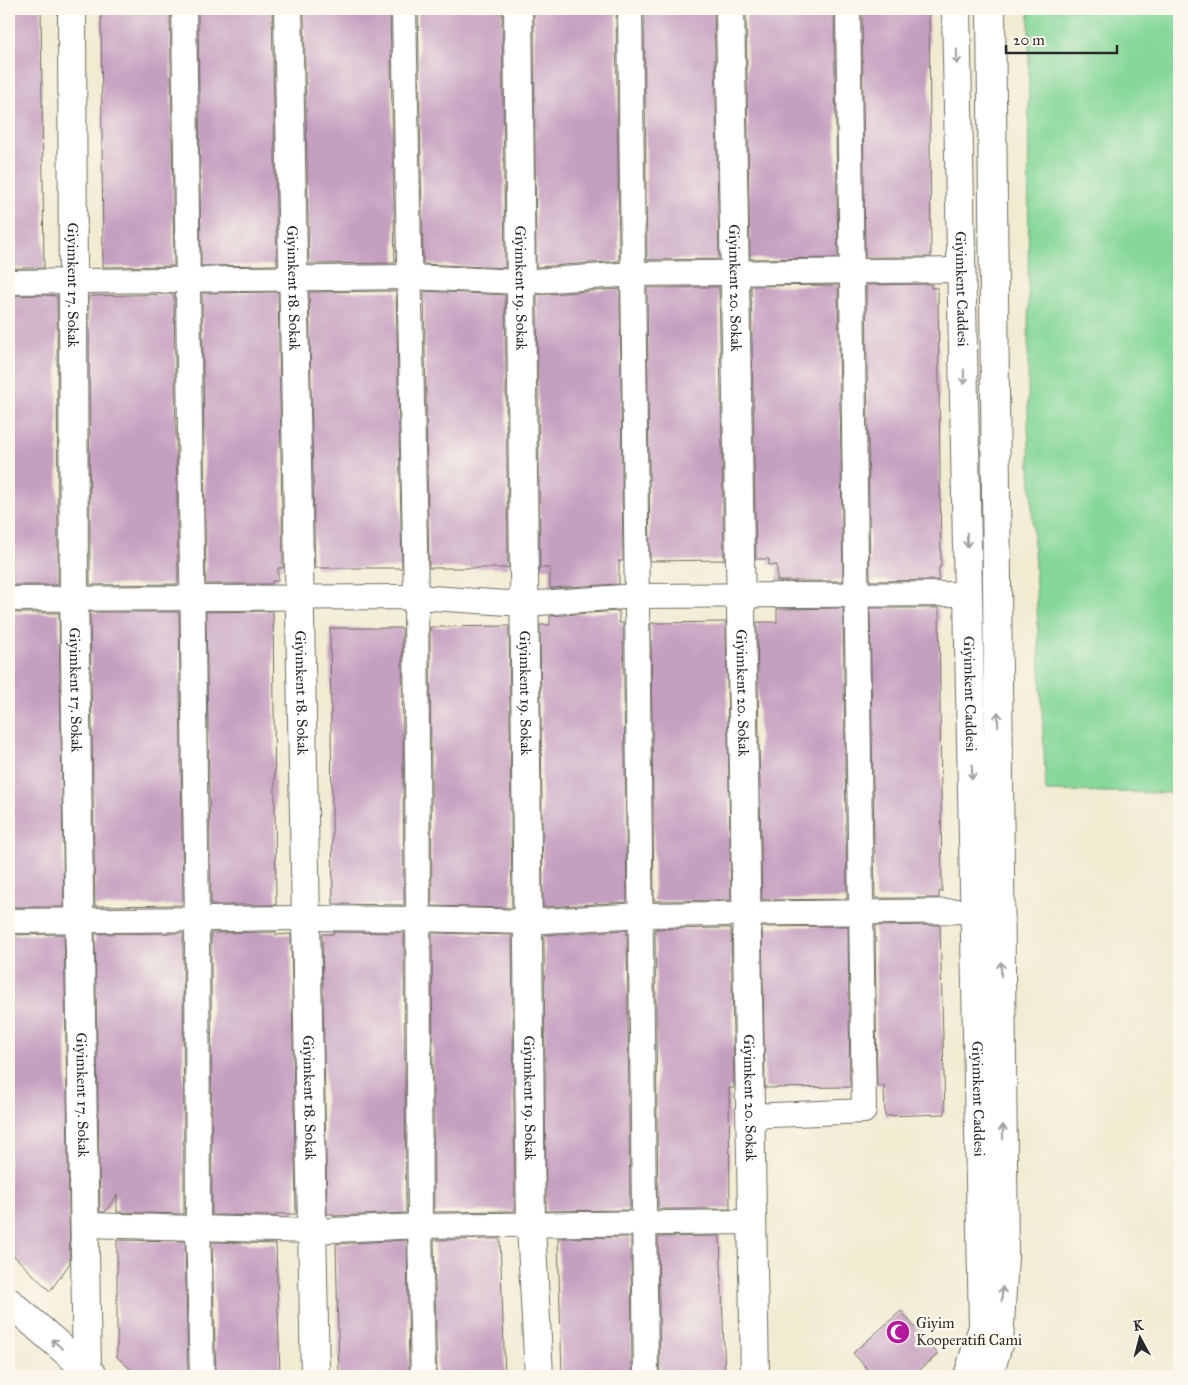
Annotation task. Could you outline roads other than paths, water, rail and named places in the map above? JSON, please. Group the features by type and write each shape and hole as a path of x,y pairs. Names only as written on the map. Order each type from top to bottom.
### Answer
{"street":[{"name":"Giyimkent 17. Sokak","path":"72,9 74,599 86,1224 91,1374"},
{"path":"184,9 197,919 198,1227 202,1376"},
{"name":"Giyimkent 18. Sokak","path":"288,9 315,1376"},
{"path":"404,9 416,597 420,1226 423,1376"},
{"name":"Giyimkent 19. Sokak","path":"518,9 525,604 526,922 531,1226 538,1376"},
{"path":"630,9 646,1376"},
{"name":"Giyimkent 20. Sokak","path":"730,9 755,1376"},
{"path":"750,1116 864,1111 848,9"},
{"name":"Giyimkent Caddesi","path":"956,9 983,1327 968,1376"},
{"name":"Giyimkent Caddesi","path":"989,1376 1000,1341 1004,1256 991,9"},
{"path":"9,282 409,276 521,282 634,274 962,270"},
{"path":"9,599 416,597 525,604 637,596 968,594"},
{"path":"9,921 306,918 526,922 641,915 974,911"},
{"path":"86,1224 312,1231 420,1226 752,1222"},
{"path":"9,1302 91,1374"}],"place":[{"name":"Giyim Kooperatifi Cami","path":"898,1332"}]}
